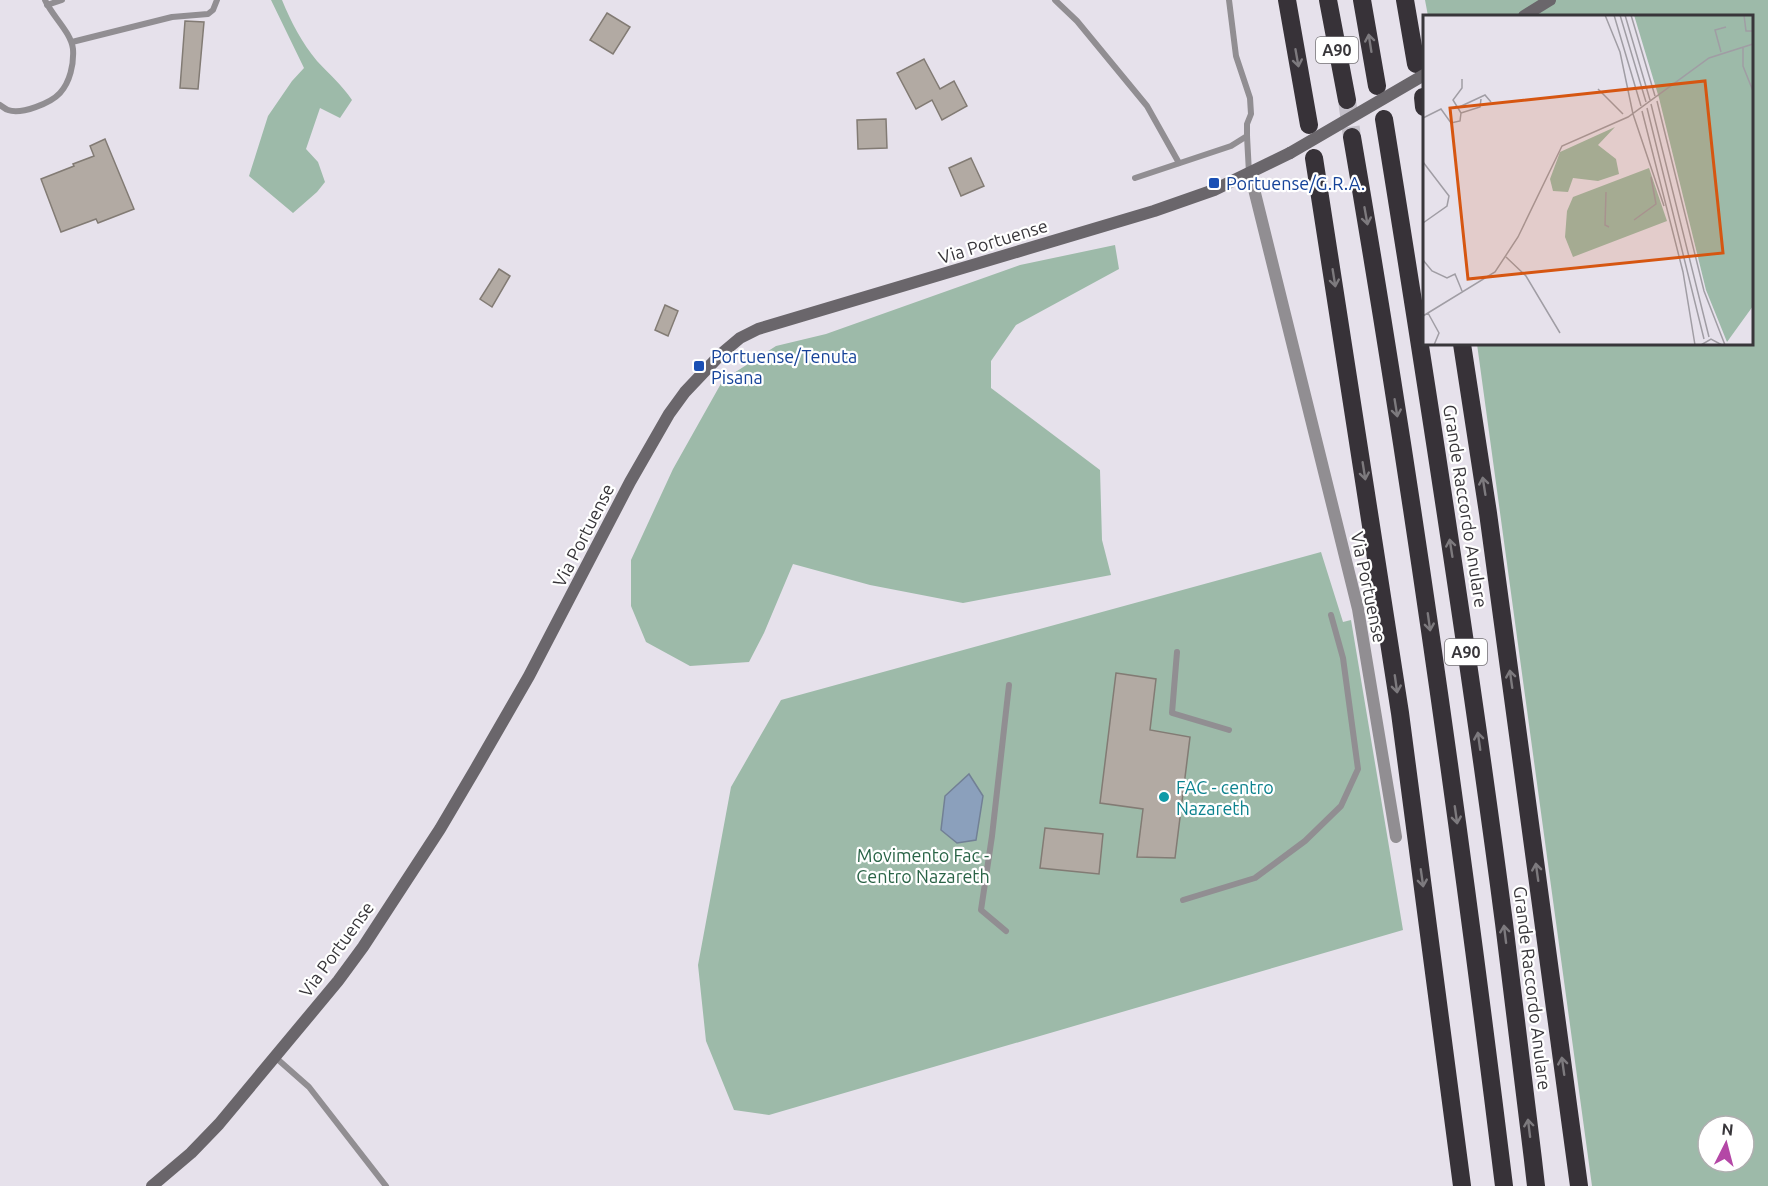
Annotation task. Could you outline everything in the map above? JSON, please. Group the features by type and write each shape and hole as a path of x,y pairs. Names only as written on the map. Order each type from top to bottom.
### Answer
{"highway":[{"path":"1287,0 1309,125"},
{"name":"A90","path":"1328,0 1347,100"},
{"name":"A90","path":"1362,0 1377,86"},
{"path":"1405,0 1420,70"},
{"name":"Grande Raccordo Anulare","path":"1384,119 1464,633 1502,909 1536,1186"},
{"name":"A90","path":"1352,137 1428,618 1472,924 1503,1186"},
{"path":"1314,158 1398,701 1462,1186"},
{"name":"Grande Raccordo Anulare","path":"1462,345 1488,513 1579,1186"}],"main road":[{"path":"1526,15 1550,0"},
{"name":"Via Portuense","path":"152,1186 191,1153 219,1124 351,964 440,830 529,676 630,482 669,414 685,392 721,354 746,334 770,325 1154,211 1214,190 1290,153 1420,70"}],"street":[{"name":"Via Portuense","path":"1250,173 1358,609 1396,837"}],"lane":[{"path":"0,105 8,111 21,112 40,106 59,94 69,80 72,42 46,3 62,0"},
{"path":"72,42 172,17 208,14 213,10 217,0"},
{"path":"1055,0 1077,21 1147,106 1179,164"},
{"path":"1229,0 1236,56 1250,98 1251,114 1247,124 1250,173"},
{"path":"1135,178 1231,146 1247,136"},
{"path":"1183,900 1256,878 1305,841 1341,806 1358,769 1343,658 1331,615"},
{"path":"1177,652 1172,713 1229,730"},
{"path":"1006,931 981,910 1009,685"},
{"path":"275,1057 309,1087 386,1186"}],"green space":[{"path":"271,0 282,0 306,47 352,100 340,118 320,108 306,149 318,162 325,182 293,213 249,176 268,116 304,68"},
{"path":"1425,0 1768,0 1768,1186 1592,1186 1477,345 1753,345 1753,15 1428,15"},
{"path":"1115,245 1119,269 1016,325 991,361 991,388 1100,470 1102,540 1111,575 963,603 870,585 793,564 764,633 749,662 690,666 646,642 631,606 631,560 673,469 723,380 776,346 826,334 1020,265"},
{"name":"Movimento Fac - Centro Nazareth","path":"1321,552 1343,622 1351,620 1403,930 769,1115 734,1110 706,1041 698,965 731,787 781,700"}],"water":[{"path":"969,774 983,796 976,840 957,843 941,830 945,796"}],"building":[{"path":"607,13 630,27 613,54 590,40"},
{"path":"185,21 204,22 198,89 180,88"},
{"path":"924,59 940,89 954,81 967,106 942,120 932,100 916,109 897,73"},
{"path":"886,119 887,148 858,149 857,120"},
{"path":"105,139 134,209 98,223 96,219 61,232 41,179 94,156 90,146"},
{"path":"971,158 984,186 961,196 949,168"},
{"path":"499,269 510,276 492,307 480,299"},
{"path":"665,305 678,311 668,336 655,330"},
{"path":"1116,673 1156,679 1150,730 1190,737 1175,858 1137,857 1143,809 1100,803"},
{"path":"1045,828 1103,834 1099,874 1040,868"}],"tunnel":[{"path":"1347,100 1352,137"}],"place":[{"name":"Portuense/G.R.A.","path":"1214,183"},
{"name":"Portuense/Tenuta Pisana","path":"699,366"},
{"name":"FAC - centro Nazareth","path":"1164,797"}]}
